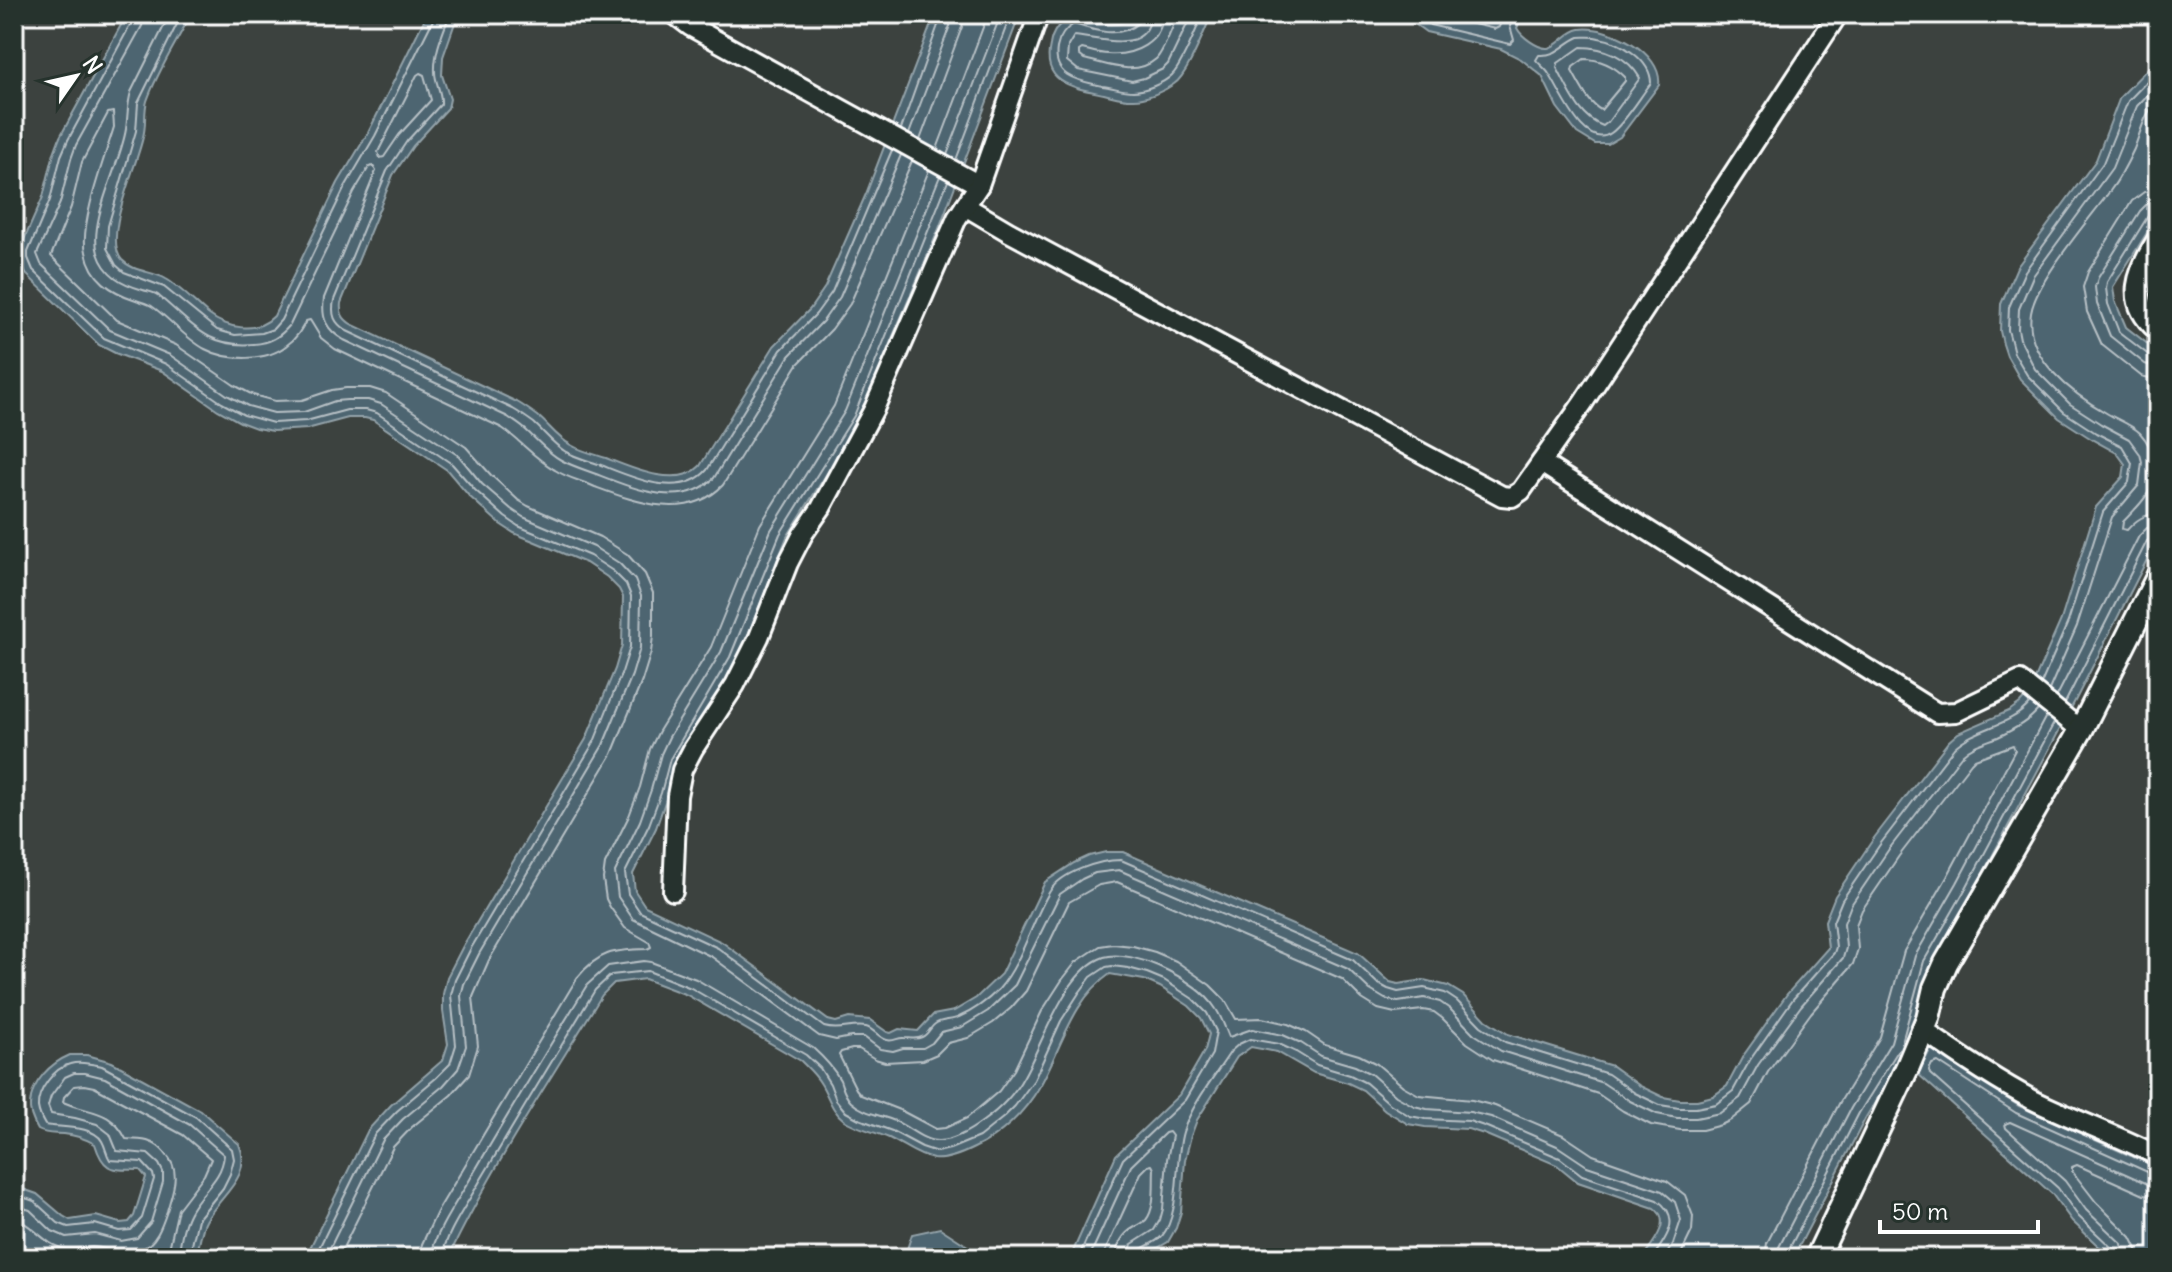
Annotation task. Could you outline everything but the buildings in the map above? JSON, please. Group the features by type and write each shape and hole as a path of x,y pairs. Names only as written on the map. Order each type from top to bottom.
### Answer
{"street":[{"path":"674,14 690,26 972,181"},
{"path":"673,891 677,796 682,770 735,685 759,637 788,563 874,409 965,206 972,181 1039,14"},
{"path":"965,206 1502,496 1512,497 1521,491 1541,463 1838,14"},
{"path":"2158,242 2142,269 2139,288 2146,318 2158,328"},
{"path":"1541,463 1937,713 1956,712 2020,681 2077,727"},
{"path":"1817,1258 1908,1066 1946,963 2158,577"},
{"path":"1923,1030 2033,1100 2158,1156"}],"water":[{"path":"127,14 191,14 147,101 141,145 119,217 117,249 127,264 166,279 216,319 233,326 251,327 274,316 338,183 368,133 427,14 458,14 443,57 442,75 450,99 448,108 413,146 393,175 341,303 342,315 351,324 517,402 575,447 641,471 680,476 700,466 774,346 810,309 825,287 866,194 935,14 1020,14 938,231 861,419 787,537 738,660 684,747 656,828 633,874 635,891 645,906 722,942 828,1020 870,1020 891,1033 899,1029 918,1031 933,1015 954,1011 976,998 1001,974 1045,882 1089,856 1123,852 1358,953 1390,982 1398,984 1424,980 1448,986 1463,995 1486,1020 1508,1034 1612,1066 1640,1086 1663,1097 1697,1100 1713,1096 1727,1086 1743,1056 1787,994 1828,948 1825,921 1835,896 1874,838 1948,742 1958,733 2009,711 2029,693 2061,620 2096,507 2123,477 2125,464 2117,453 2059,418 2020,379 2003,344 2001,304 2017,267 2096,160 2120,97 2158,58 2158,215 2113,287 2115,301 2126,327 2158,352 2158,538 2076,699 1931,965 1908,1049 1866,1117 1793,1258 1642,1258 1661,1226 1662,1219 1654,1208 1578,1182 1557,1165 1484,1134 1468,1129 1408,1124 1385,1110 1363,1090 1314,1073 1277,1052 1251,1047 1237,1057 1197,1120 1185,1160 1181,1212 1168,1242 1140,1258 1070,1258 1116,1155 1179,1095 1205,1050 1209,1034 1201,1018 1189,1006 1160,987 1144,980 1110,974 1086,997 1077,1011 1040,1086 1020,1114 984,1143 959,1155 938,1159 921,1155 844,1120 833,1108 817,1078 801,1061 687,995 645,979 614,983 602,995 522,1125 448,1258 305,1258 368,1130 391,1105 443,1060 448,1044 443,1011 447,977 586,739 622,645 623,597 607,577 586,563 514,533 500,524 469,496 447,470 373,420 348,418 307,429 273,431 240,422 162,371 99,345 26,274 19,251 43,197 60,137"},
{"path":"1135,14 1212,14 1190,62 1174,84 1150,96 1126,99 1072,86 1055,76 1049,58 1050,45 1063,21 1071,16 1113,24 1129,20"},
{"path":"1401,14 1523,14 1517,28 1530,41 1544,48 1552,47 1580,29 1605,31 1632,43 1643,52 1658,73 1659,85 1620,137 1608,144 1595,144 1577,133 1557,107 1542,76 1521,59 1501,49 1426,32"},
{"path":"1931,1048 2019,1106 2158,1168 2158,1258 2111,1258 2072,1221 2052,1194 1918,1074"},
{"path":"70,1055 87,1055 112,1062 200,1110 239,1144 242,1167 233,1186 206,1221 195,1258 14,1258 14,1186 37,1194 70,1220 96,1216 120,1223 129,1222 134,1216 146,1177 140,1170 116,1169 106,1165 95,1144 88,1140 38,1130 30,1108 34,1089 49,1068"},
{"path":"940,1228 986,1258 904,1258 912,1234"}]}
